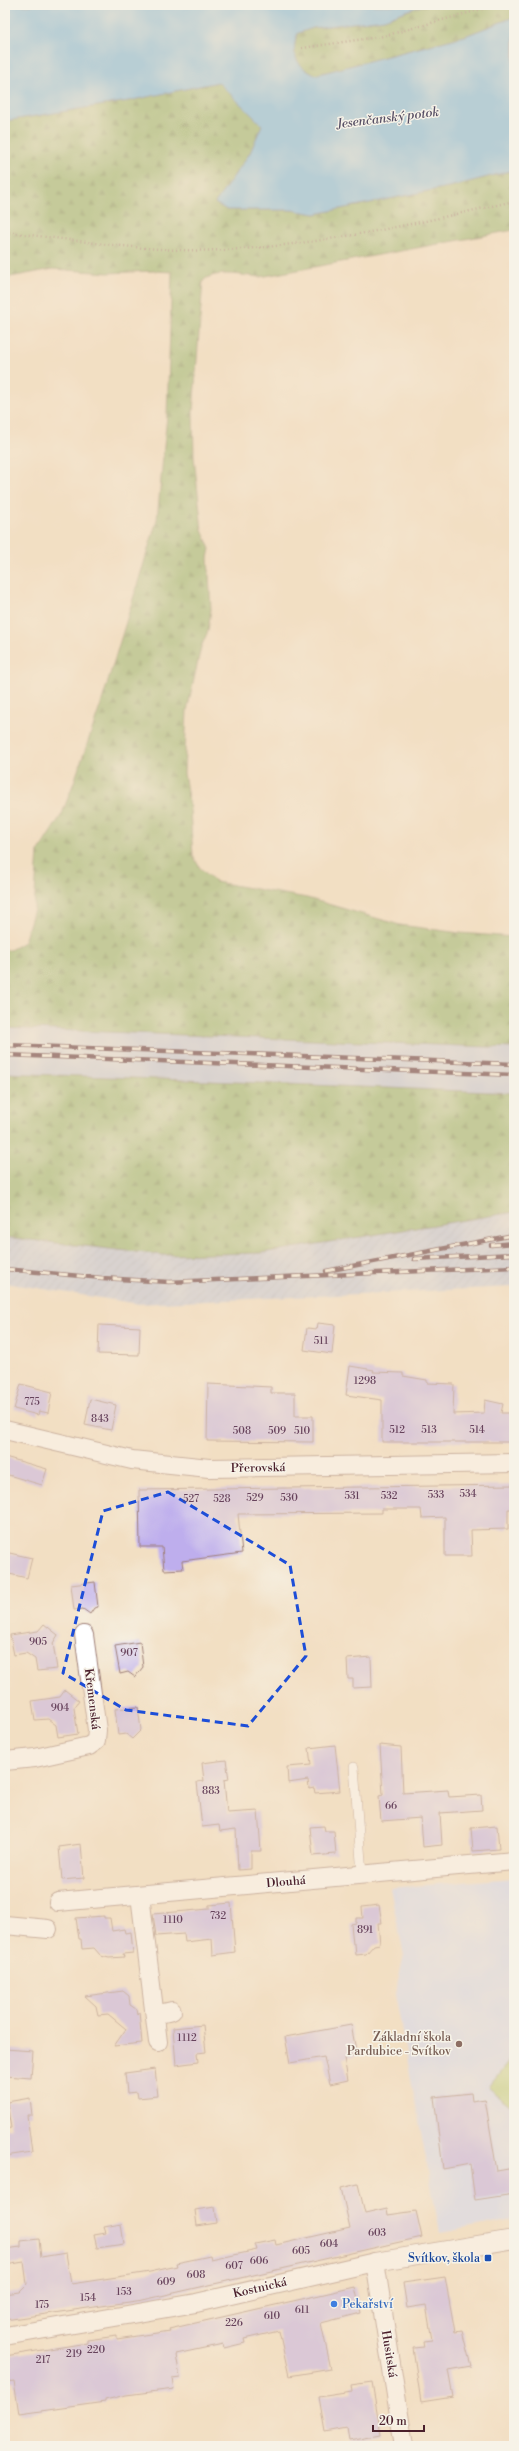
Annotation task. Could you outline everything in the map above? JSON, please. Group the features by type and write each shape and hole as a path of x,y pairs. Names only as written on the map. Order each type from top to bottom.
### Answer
{"street":[{"name":"Přerovská","path":"5,1430 132,1460 202,1468 514,1463"},
{"name":"Křemenská","path":"5,1761 42,1757 89,1746 96,1741 97,1730 84,1635"},
{"name":"Dlouhá","path":"58,1902 514,1861"},
{"path":"140,1895 158,2042"},
{"path":"5,1925 48,1928"},
{"path":"155,2015 172,2011"},
{"name":"Kostnická","path":"5,2336 196,2303 375,2262 514,2239"},
{"name":"Husitská","path":"375,2262 404,2446"}],"lane":[{"path":"354,1767 362,1875"}],"path":[{"path":"302,48 384,36 497,5"},
{"path":"5,232 138,247 224,250 330,240 425,222 514,201"}],"highlighted area":[{"path":"168,1492 290,1565 306,1656 248,1726 126,1710 63,1673 103,1511"}],"shaded area":[{"path":"5,1028 514,1048 514,1093 5,1073"},
{"path":"514,1212 514,1287 139,1304 5,1283 5,1237 163,1255 261,1253"},
{"name":"Základní škola Pardubice - Svítkov","path":"514,1878 514,2219 440,2233 395,1994 404,1955 390,1888"}],"green space":[{"path":"423,5 514,5 514,17 465,36 315,75 303,67 296,58 294,47 298,33 313,28 384,19"},
{"path":"218,82 263,125 250,153 215,203 227,210 292,210 315,214 453,186 514,170 514,230 260,277 222,274 208,277 203,281 193,412 194,457 202,530 210,549 208,558 211,609 208,631 201,647 187,711 184,773 190,810 193,856 200,868 216,882 307,898 400,925 460,933 514,937 514,1048 5,1028 5,950 10,950 24,942 34,909 38,852 62,814 74,782 101,704 157,520 167,415 172,272 154,271 108,273 53,269 5,278 5,121 128,101"},
{"path":"5,1073 514,1093 514,1212 261,1253 163,1255 5,1237"},
{"path":"514,2055 514,2108 488,2088"}],"water":[{"name":"Jesenčanský potok","path":"5,5 423,5 384,19 313,28 298,33 294,46 296,58 303,67 315,75 465,36 514,17 514,170 453,186 315,214 292,210 227,210 215,203 250,153 262,125 218,82 128,101 5,121"}],"building":[{"path":"318,1323 335,1325 332,1354 304,1350 307,1328 317,1329"},
{"path":"99,1325 140,1327 139,1355 98,1354"},
{"path":"350,1366 374,1370 373,1372 403,1373 403,1376 427,1380 427,1383 454,1384 453,1414 484,1413 485,1400 503,1404 501,1413 514,1413 514,1442 382,1442 382,1400 346,1395"},
{"path":"21,1384 52,1392 48,1413 39,1411 38,1415 14,1409"},
{"path":"208,1384 271,1387 271,1393 295,1393 295,1416 313,1416 313,1442 207,1441"},
{"path":"90,1399 116,1405 111,1430 85,1425"},
{"path":"5,1457 47,1469 42,1485 5,1474"},
{"path":"514,1485 514,1509 508,1509 508,1529 471,1530 472,1556 445,1556 445,1517 422,1518 421,1509 382,1509 382,1513 238,1514 242,1553 182,1561 183,1569 164,1570 162,1547 140,1547 139,1490"},
{"path":"5,1552 32,1558 27,1578 5,1573"},
{"path":"95,1582 98,1607 94,1608 90,1614 83,1609 74,1610 71,1585"},
{"path":"44,1624 58,1635 53,1643 57,1669 37,1671 35,1659 26,1653 14,1655 10,1635 38,1631"},
{"path":"140,1642 143,1667 135,1677 128,1672 120,1674 115,1646"},
{"path":"371,1657 372,1687 353,1688 353,1679 348,1679 347,1659"},
{"path":"65,1690 79,1701 74,1708 78,1734 58,1737 56,1725 48,1719 35,1720 32,1701 60,1697"},
{"path":"138,1707 141,1730 132,1739 126,1734 118,1735 115,1709"},
{"path":"335,1745 340,1791 315,1793 314,1788 309,1789 308,1780 288,1783 287,1767 311,1765 309,1748"},
{"path":"380,1745 401,1747 403,1793 448,1790 449,1797 481,1795 482,1810 440,1813 442,1845 423,1847 421,1818 381,1821 379,1796 383,1795"},
{"path":"226,1760 229,1779 224,1780 227,1813 258,1811 261,1851 251,1851 251,1869 238,1870 236,1829 220,1831 219,1825 202,1827 197,1782 204,1781 202,1763"},
{"path":"324,1826 325,1831 334,1831 336,1854 313,1856 310,1827"},
{"path":"497,1826 499,1849 473,1851 471,1828"},
{"path":"81,1844 84,1878 62,1880 59,1847"},
{"path":"231,1903 235,1952 213,1955 212,1939 185,1942 184,1934 156,1936 153,1914 209,1909 209,1905"},
{"path":"379,1905 382,1923 378,1923 380,1944 374,1945 366,1954 356,1955 355,1944 353,1944 351,1924 356,1923 356,1918 363,1918 362,1907"},
{"path":"104,1916 104,1918 110,1918 112,1931 124,1929 125,1933 131,1932 133,1953 123,1954 124,1957 109,1958 101,1956 94,1948 82,1949 76,1918"},
{"path":"123,1991 129,1996 130,2005 136,2009 137,2015 139,2012 142,2043 114,2046 126,2029 108,2014 98,2015 96,2006 85,1996"},
{"path":"203,2025 206,2052 197,2053 198,2062 176,2065 173,2028"},
{"path":"351,2025 357,2055 344,2058 348,2080 330,2084 324,2057 290,2063 285,2037"},
{"path":"5,2049 33,2051 31,2078 5,2076"},
{"path":"155,2069 158,2096 138,2098 137,2092 127,2093 125,2073"},
{"path":"471,2093 472,2101 485,2099 497,2171 514,2168 514,2194 475,2200 470,2164 443,2169 434,2097"},
{"path":"30,2098 32,2115 27,2115 32,2152 5,2156 5,2129 11,2128 7,2102"},
{"path":"358,2184 365,2213 387,2208 388,2215 416,2211 422,2237 143,2300 5,2320 5,2294 19,2292 27,2284 24,2262 5,2265 5,2249 21,2247 21,2241 39,2239 41,2257 66,2253 71,2284 150,2272 177,2266 176,2263 210,2256 211,2260 257,2250 255,2244 275,2240 276,2245 350,2228 341,2188"},
{"path":"215,2207 217,2223 197,2226 195,2210"},
{"path":"121,2224 124,2244 97,2248 94,2235 106,2233 104,2227"},
{"path":"445,2277 455,2332 462,2331 471,2366 448,2370 453,2397 421,2402 413,2348 424,2347 423,2341 432,2340 426,2305 407,2308 403,2283"},
{"path":"355,2287 361,2313 321,2323 331,2369 289,2376 279,2331 244,2339 245,2343 224,2348 223,2344 176,2354 180,2378 172,2379 174,2389 126,2395 105,2400 105,2402 19,2414 14,2381 5,2382 5,2356 87,2343 87,2340 117,2336 117,2339 170,2331 169,2329"},
{"path":"372,2382 381,2435 349,2441 347,2428 325,2432 319,2397 352,2392 351,2385"}],"railway":[{"path":"5,1045 514,1064"},
{"path":"5,1055 514,1075"},
{"path":"326,1271 514,1235"},
{"path":"491,1245 514,1243"},
{"path":"414,1259 514,1254"},
{"path":"5,1269 102,1278 169,1282 514,1267"}],"place":[{"name":"Základní škola Pardubice - Svítkov","path":"459,2044"},
{"name":"Svítkov, škola","path":"488,2258"},
{"name":"Pekařství","path":"334,2304"}]}
